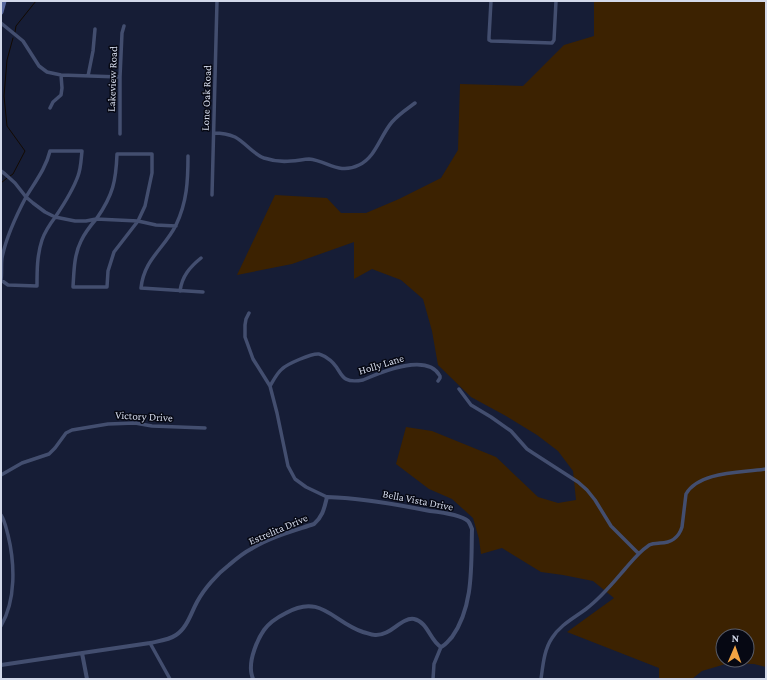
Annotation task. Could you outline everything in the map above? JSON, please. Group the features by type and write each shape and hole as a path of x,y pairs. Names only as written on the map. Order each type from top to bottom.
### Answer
{"main road":[{"path":"1,12 4,1"}],"street":[{"name":"Lone Oak Road","path":"212,195 218,1"},
{"path":"491,1 489,40 552,43 554,40 556,1"},
{"path":"1,23 23,41 39,66 47,72 61,75 120,77"},
{"name":"Lakeview Road","path":"120,134 120,77 122,33 124,26"},
{"path":"88,76 93,51 95,29"},
{"path":"50,108 53,102 61,95 61,75"},
{"path":"214,133 234,136 253,152 264,158 277,161 311,159 336,168 349,168 359,165 368,159 391,122 402,112 416,103"},
{"path":"50,151 82,152 80,169 73,187 55,217 50,222 42,240 38,254 37,286 8,285 1,280 2,260 6,244 17,215 26,197 45,166 50,151"},
{"path":"117,154 152,154 152,173 145,206 138,220 114,252 108,271 107,288 73,287 74,264 77,249 86,231 96,219 105,205 113,187 116,173 117,154"},
{"path":"188,156 187,187 183,208 176,226 146,268 141,288 203,292"},
{"path":"1,172 7,175 33,203 55,217 75,221 96,219 138,220 156,225 176,226"},
{"path":"180,291 180,286 186,272 201,258"},
{"path":"250,313 246,319 245,337 253,359 270,386 288,466 295,479 306,487 327,497"},
{"name":"Holly Lane","path":"270,386 286,365 317,354 330,360 344,378 350,381 362,380 402,366 414,364 424,364 436,370 440,376 438,381"},
{"path":"459,389 471,405 492,417 511,431 533,453 578,482 587,490 596,500 611,526 638,554"},
{"name":"Victory Drive","path":"1,475 22,464 49,454 66,433 72,430 108,424 135,423 152,426 205,428"},
{"path":"541,679 546,652 556,632 594,602 648,545 669,542 677,537 681,531 686,494 695,484 712,476 766,469"},
{"name":"Estrelita Drive","path":"1,666 150,643 169,639 177,635 184,629 198,600 210,583 229,565 251,549 269,540 314,524 319,520 324,512 327,497"},
{"name":"Bella Vista Drive","path":"327,497 384,502 453,515 467,520 472,529 470,586 463,615 455,631 445,645 441,647"},
{"path":"1,515 4,520 9,540 13,571 10,602 1,626"},
{"path":"253,679 251,664 260,635 283,614 294,608 305,606 323,609 333,614 348,626 371,634 382,634 388,632 405,620 415,619 422,624 436,644 441,647 434,664 433,679"},
{"path":"150,643 170,679"},
{"path":"82,653 87,679"}],"shaded area":[{"path":"594,1 766,1 766,667 755,664 755,628 715,628 715,667 702,671 692,679 659,679 659,668 567,632 614,598 593,581 541,572 502,548 481,554 479,539 473,518 452,499 429,489 396,464 406,427 432,431 496,457 538,497 558,503 576,500 573,471 558,451 537,435 471,397 438,365 432,331 423,299 401,280 372,269 354,279 354,242 292,264 237,275 275,195 327,198 341,213 366,213 399,199 441,178 458,150 460,84 523,86 564,45 594,36"}],"waterway":[{"path":"15,32 16,26 36,1"},
{"path":"10,176 13,174 25,151 7,126 4,96 7,60 13,38"},
{"path":"1,183 7,178"}]}
